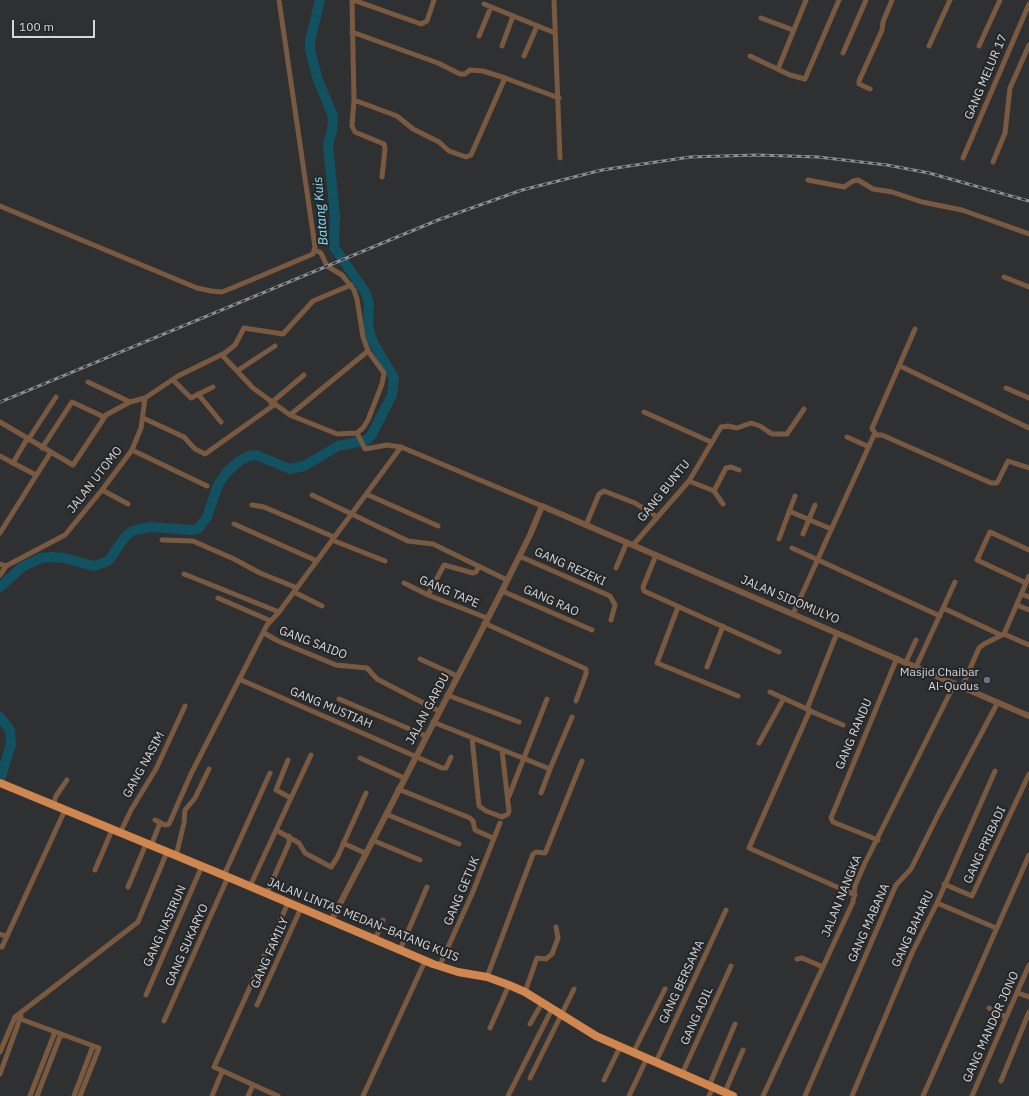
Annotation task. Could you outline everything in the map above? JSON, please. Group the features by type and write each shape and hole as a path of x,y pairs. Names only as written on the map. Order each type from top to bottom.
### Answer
{"highway":[{"name":"JALAN LINTAS MEDAN–BATANG KUIS","path":"2,784 267,893 439,967 487,977 509,985 525,992 589,1033 620,1048 647,1058 730,1095"}],"street":[{"path":"0,206 197,288 211,291 222,292 313,254 315,250 279,0"},
{"path":"382,177 385,146 381,142 353,130 354,100 352,0 421,24 426,21 434,0"},
{"path":"554,0 560,158"},
{"path":"778,69 806,0"},
{"path":"750,56 799,78 805,79 839,0"},
{"path":"843,53 866,0"},
{"path":"870,89 859,84 859,81 882,30 882,22 892,0"},
{"path":"929,46 950,0"},
{"path":"979,46 1000,0"},
{"path":"484,4 555,33"},
{"name":"GANG MELUR 17","path":"963,158 1029,4"},
{"path":"479,36 491,7"},
{"path":"502,46 513,16"},
{"path":"761,18 793,30"},
{"path":"524,56 537,26"},
{"path":"352,32 438,63 460,74 465,74 470,70 483,70 558,98"},
{"path":"992,162 1005,133 1010,88 1029,45"},
{"path":"354,100 397,116 413,128 439,142 449,151 468,157 471,155 505,78"},
{"path":"808,180 844,187 853,181 858,180 873,189 892,192 922,202 962,210 1029,234"},
{"path":"315,250 321,253 331,269 336,270 351,285 357,299 360,327 368,350 381,368 384,378 368,420 358,436"},
{"path":"1004,277 1029,287"},
{"path":"0,422 27,440 51,452 73,466 104,417 130,402 145,398 173,380 222,355 235,345 244,328 283,334 313,301 351,285"},
{"path":"915,329 873,426 872,429 876,434 882,435 991,483 997,483 1008,460 1029,468"},
{"path":"237,371 275,346"},
{"path":"290,414 368,350"},
{"path":"222,355 253,388 273,404 290,414 337,434 358,436"},
{"path":"900,366 1029,428"},
{"path":"143,418 184,437 195,449 205,454 273,404 304,375"},
{"path":"173,380 190,398 213,387"},
{"path":"88,382 130,402"},
{"path":"1006,388 1029,398"},
{"path":"198,394 222,422"},
{"path":"13,463 56,397"},
{"name":"JALAN UTOMO","path":"6,566 65,535 102,490 132,450 143,418 145,398"},
{"path":"42,448 72,402 104,417"},
{"name":"GANG BUNTU","path":"616,568 630,543 657,517 689,481 720,427 728,426 737,428 751,423 772,434 787,434 804,409"},
{"path":"644,412 711,442"},
{"path":"793,614 819,560 867,446 876,434"},
{"path":"358,436 363,448 366,449 387,445 401,447 542,506"},
{"path":"848,437 867,446"},
{"path":"128,887 158,822 165,825 170,823 191,774 264,633 350,514 401,447"},
{"path":"132,450 207,486"},
{"path":"0,533 51,452"},
{"path":"0,456 36,475"},
{"path":"714,491 726,468 739,470"},
{"path":"689,481 714,491 723,504"},
{"path":"102,490 128,504"},
{"path":"586,525 599,494 602,491 620,496 657,517"},
{"path":"366,494 438,526"},
{"path":"312,495 408,541 433,544 507,580"},
{"path":"779,539 795,496"},
{"path":"252,505 264,507 384,561"},
{"path":"803,534 815,505"},
{"name":"JALAN SIDOMULYO","path":"542,506 1029,716"},
{"name":"JALAN GARDU","path":"331,921 415,756 502,591 542,506"},
{"path":"789,511 831,529"},
{"path":"234,524 317,561"},
{"path":"1026,583 977,560 990,532 1029,550"},
{"path":"162,540 197,542 295,590 322,606"},
{"path":"792,548 940,616"},
{"path":"656,555 643,590 779,652"},
{"name":"GANG REZEKI","path":"519,556 610,596 615,605 611,620"},
{"path":"0,564 6,566 0,575"},
{"path":"428,595 444,565 473,573 476,572 479,566"},
{"path":"184,574 279,612"},
{"path":"962,687 980,648 984,644 1002,634 1017,605 1029,576"},
{"path":"916,667 955,582"},
{"name":"GANG TAPE","path":"404,583 586,669 576,701"},
{"name":"GANG RAO","path":"502,591 592,630"},
{"path":"1021,594 1029,597"},
{"path":"218,598 271,622"},
{"path":"1017,605 1029,610"},
{"path":"678,607 657,663 738,696"},
{"path":"943,608 1029,645"},
{"path":"707,667 723,626"},
{"name":"GANG SAIDO","path":"264,633 278,641 336,665 367,668 377,679 439,711"},
{"path":"838,633 808,710 749,848 854,895"},
{"path":"906,662 916,640"},
{"name":"GANG RANDU","path":"878,840 833,822 831,818 897,658"},
{"path":"420,659 457,676"},
{"name":"GANG MUSTIAH","path":"239,679 445,768 451,757"},
{"name":"JALAN NANGKA","path":"763,1096 853,902 857,881 955,684"},
{"path":"770,692 843,725"},
{"path":"447,695 519,722"},
{"path":"339,698 426,736"},
{"path":"759,742 784,698"},
{"path":"508,797 525,758 547,699"},
{"name":"GANG MABANA","path":"805,1096 896,886 911,869 998,702"},
{"name":"GANG NASIM","path":"95,870 116,831 131,810 156,769 185,706"},
{"path":"541,793 572,717"},
{"path":"433,722 550,769"},
{"path":"472,738 479,806 496,815 506,816 509,812 502,750"},
{"path":"250,886 311,755"},
{"path":"360,758 404,778"},
{"path":"288,760 276,790 291,798"},
{"path":"487,977 533,854 536,852 545,853 582,761"},
{"path":"176,856 184,823 185,810 195,798 209,770"},
{"name":"GANG BAHARU","path":"852,1096 908,960 937,903 944,884 995,771"},
{"name":"GANG SUKARYO","path":"164,1021 270,773"},
{"name":"GANG PRIBADI","path":"944,884 971,897 973,895 1029,774"},
{"path":"53,805 56,796 67,780"},
{"path":"398,789 470,818 473,822 475,830 493,838"},
{"path":"276,830 289,836 301,845 305,853 330,867 337,858 366,793"},
{"path":"2,946 65,810"},
{"path":"386,814 459,844"},
{"name":"GANG GETUK","path":"439,967 470,900 500,823"},
{"path":"267,893 288,843 289,836"},
{"path":"372,840 420,860"},
{"path":"343,843 366,853"},
{"path":"0,1074 2,1061 21,1016 136,925 144,911 167,852"},
{"path":"922,1096 1029,855"},
{"name":"GANG NASIRUN","path":"146,995 202,866"},
{"path":"400,950 427,887"},
{"path":"278,1096 222,1072 214,1068 214,1066 288,903"},
{"path":"937,903 996,928"},
{"name":"GANG FAMILY","path":"257,1006 301,908"},
{"name":"GANG BERSAMA","path":"656,1062 726,910"},
{"path":"376,940 383,920"},
{"path":"525,992 537,958 546,959 552,954 558,938 556,927"},
{"path":"0,934 6,936"},
{"path":"797,959 802,958 823,967"},
{"path":"363,1096 425,961"},
{"name":"GANG MANDOR JONO","path":"972,1096 1029,965"},
{"name":"GANG ADIL","path":"682,1074 731,966"},
{"path":"490,1028 509,985"},
{"path":"530,1078 562,1016 574,989"},
{"path":"632,1053 665,990"},
{"path":"1018,993 1029,997"},
{"path":"530,1024 542,1003"},
{"path":"989,1008 1006,1016"},
{"path":"508,1096 552,1009"},
{"path":"1001,1080 1029,1012"},
{"path":"0,1052 15,1016 21,1016 55,1032 93,1046 80,1088 80,1096"},
{"path":"709,1096 711,1086 735,1024"},
{"path":"30,1096 55,1032"},
{"path":"37,1096 61,1034"},
{"path":"604,1080 620,1048"},
{"path":"730,1095 742,1050"},
{"path":"629,1096 647,1058"},
{"path":"212,1096 222,1072"},
{"path":"38,1074 44,1076"},
{"path":"248,1096 253,1086"},
{"path":"74,1096 80,1088"}],"waterway":[{"name":"Batang Kuis","path":"0,587 22,567 41,558 64,558 93,566 103,563 109,560 125,537 132,531 151,527 192,530 198,529 207,517 218,485 227,472 239,461 249,456 256,455 290,469 304,466 338,446 367,440 372,434 392,395 394,378 374,344 370,334 368,325 369,304 366,293 334,247 335,217 328,144 332,131 333,116 318,80 310,50 310,41 320,0"},
{"name":"Batang Kuis","path":"0,717 10,730 11,744 0,780"}],"railway":[{"path":"0,402 438,220 522,190 602,170 690,157 758,155 818,157 887,165 929,173 1029,201"}],"place":[{"name":"Masjid Chaibar Al-Qudus","path":"987,680"}]}
